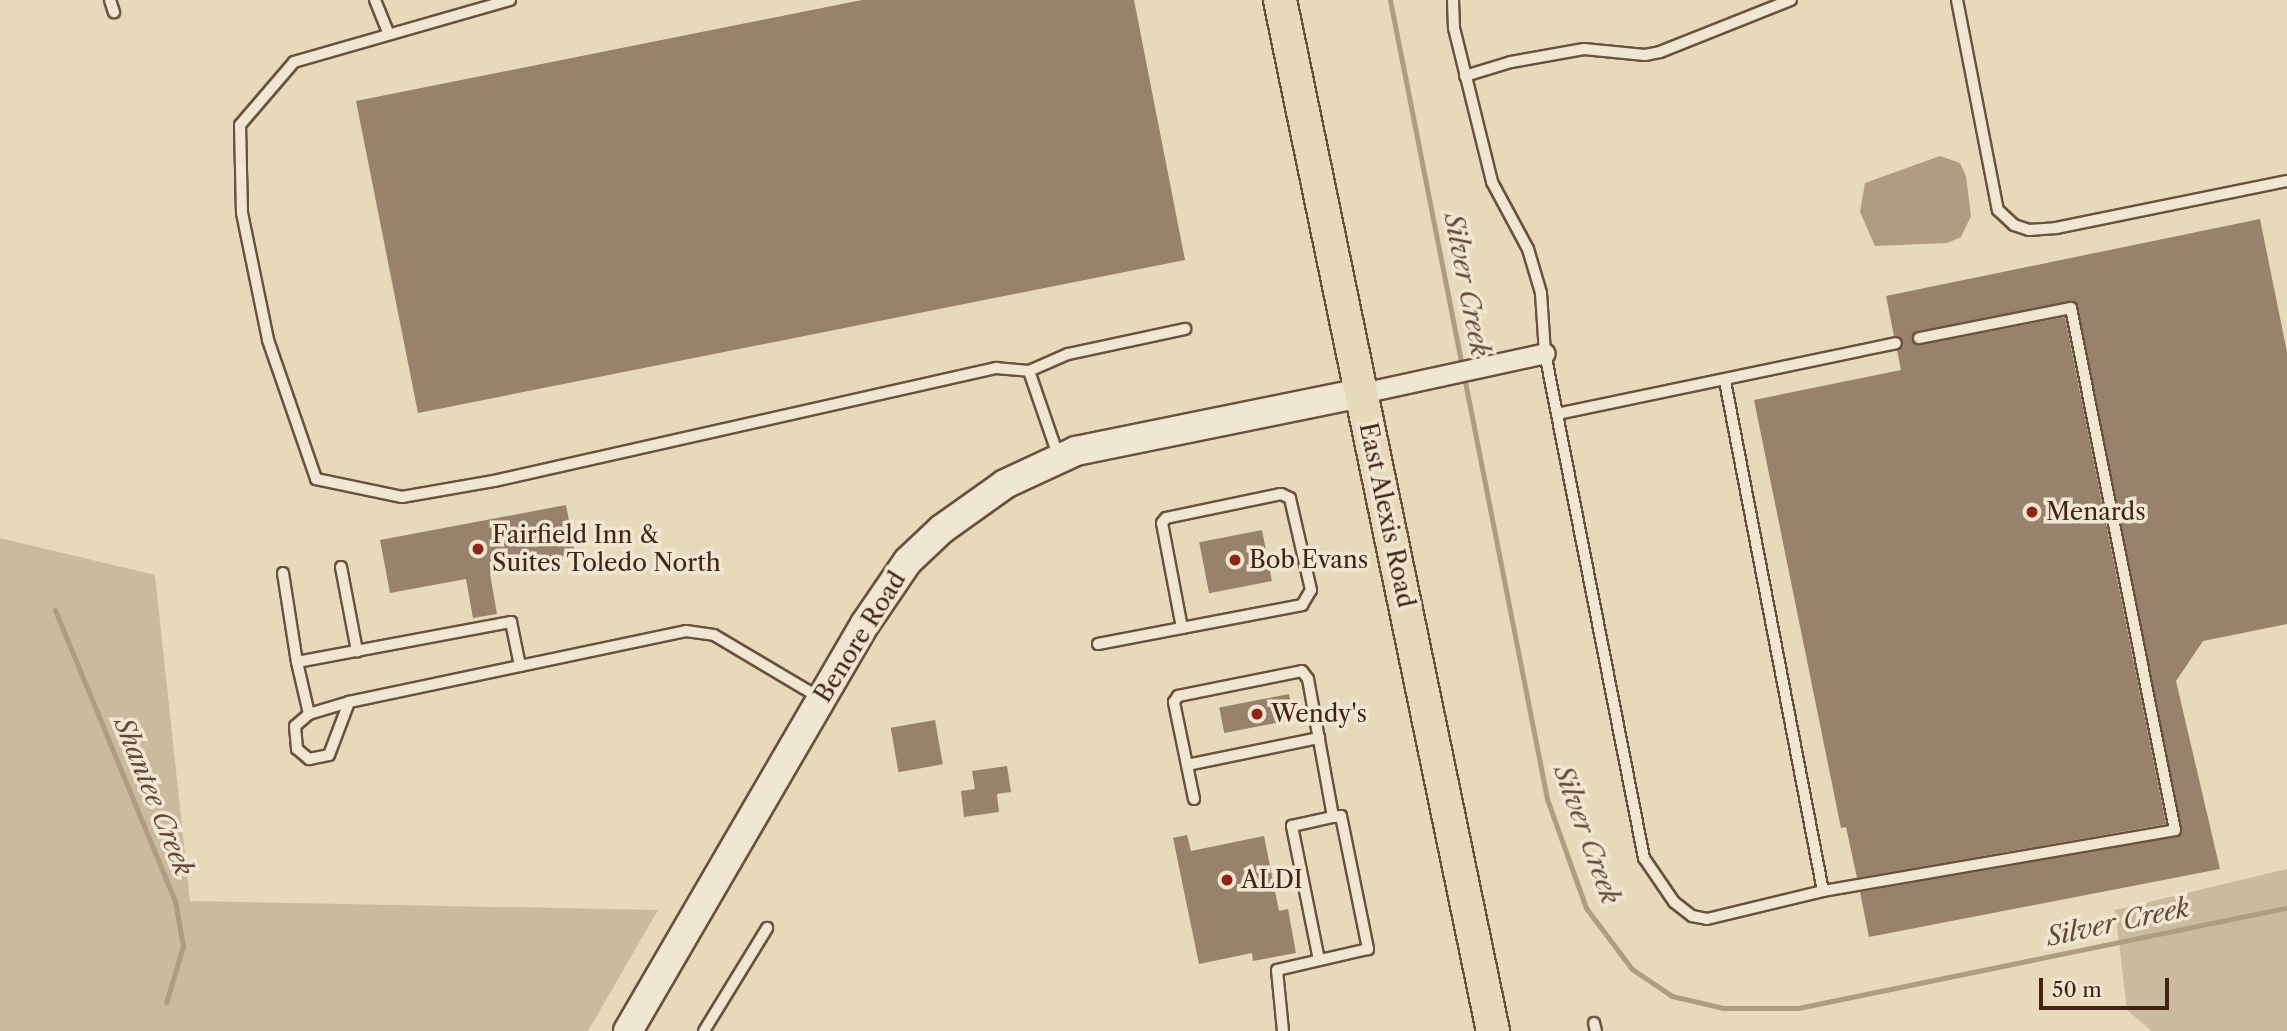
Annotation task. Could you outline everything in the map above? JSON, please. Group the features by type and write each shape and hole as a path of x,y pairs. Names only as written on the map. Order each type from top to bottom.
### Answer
{"main road":[{"name":"East Alexis Road","path":"1280,0 1493,1031"},
{"name":"Benore Road","path":"628,1031 821,698 908,561 971,506 1059,458 1115,441 1362,393"}],"street":[{"path":"1362,393 1545,353"}],"lane":[{"path":"110,0 114,12"},
{"path":"376,0 388,32"},
{"path":"510,0 388,32 293,62 240,125 242,213 268,340 316,479 402,497 494,481 996,368 1029,371 1068,355 1185,329"},
{"path":"1453,0 1465,76 1492,182 1528,249 1541,293 1545,353 1644,858 1674,902 1692,916 1707,919 1823,891 2175,830 2071,308 1919,338"},
{"path":"1465,76 1511,62 1584,49 1644,55 1660,52 1791,0"},
{"path":"1957,0 1998,210 2014,225 2029,230 2056,228 2287,181"},
{"path":"1557,414 1896,343"},
{"path":"1029,371 1059,458"},
{"path":"1725,380 1823,891"},
{"path":"1098,645 1302,605 1309,598 1311,590 1290,498 1281,494 1166,518 1161,523 1182,628"},
{"path":"341,567 357,651"},
{"path":"282,573 309,714"},
{"path":"297,662 511,622 520,666"},
{"path":"349,702 329,755 309,759 297,748 295,726 309,714 349,702 685,631 714,635 821,698"},
{"path":"1194,799 1174,702 1191,693 1302,671 1308,679 1333,817"},
{"path":"1187,765 1320,738"},
{"path":"1283,1031 1277,970 1368,949 1340,816 1292,826 1319,960"},
{"path":"704,1031 767,928"}],"shaded area":[{"path":"1940,156 1960,163 1966,176 1971,216 1961,237 1947,243 1875,246 1860,212 1865,183"},
{"path":"0,538 155,575 190,901 658,910 588,1031 0,1031"},
{"path":"2287,869 2287,1031 2152,1031 2127,1010 2115,910"}],"building":[{"path":"862,0 1134,0 1185,260 418,413 356,101"},
{"name":"Menards","path":"2260,219 2287,352 2287,624 2203,641 2176,681 2220,869 1869,937 1860,892 2176,837 2182,832 2078,307 2070,301 1918,331 1912,339 1920,345 2065,317 2166,824 1857,878 1846,827 1841,828 1754,400 1901,370 1897,350 1903,342 1894,336 1886,296"},
{"name":"Fairfield Inn & Suites Toledo North","path":"566,505 576,558 490,574 497,614 473,618 466,579 390,593 380,540"},
{"name":"Bob Evans","path":"1262,530 1272,581 1209,593 1199,542"},
{"name":"Wendy's","path":"1289,694 1294,720 1224,733 1219,708"},
{"path":"935,720 943,764 898,772 891,728"},
{"path":"1007,766 1011,792 997,794 999,812 964,817 961,791 975,789 972,771"},
{"name":"ALDI","path":"1187,835 1191,851 1264,836 1279,911 1288,909 1296,953 1253,961 1252,953 1199,964 1173,838"}],"waterway":[{"name":"Silver Creek","path":"1390,0 1547,799 1586,908 1632,969 1672,996 1723,1008 1798,1008 2287,908"},
{"name":"Shantee Creek","path":"55,610 175,901 183,946 166,1003"}],"place":[{"name":"Menards","path":"2032,512"},
{"name":"Fairfield Inn & Suites Toledo North","path":"478,549"},
{"name":"Bob Evans","path":"1235,560"},
{"name":"Wendy's","path":"1257,714"},
{"name":"ALDI","path":"1227,880"}]}
